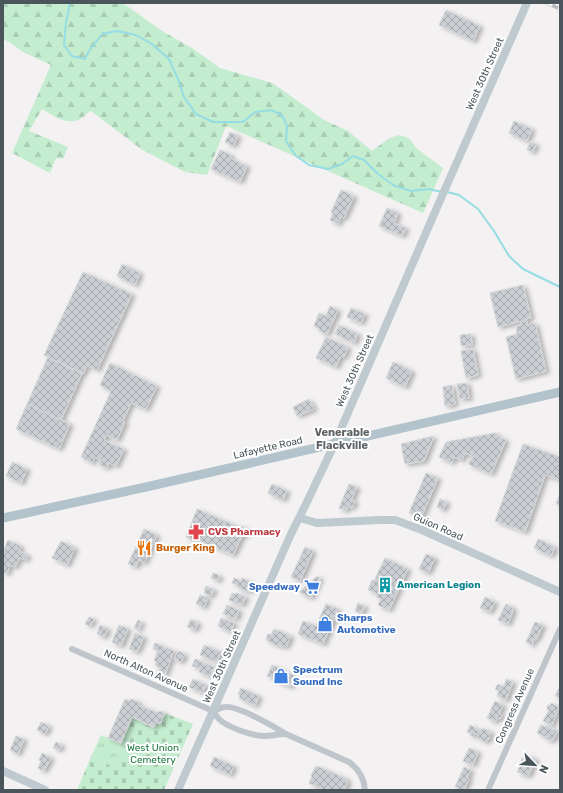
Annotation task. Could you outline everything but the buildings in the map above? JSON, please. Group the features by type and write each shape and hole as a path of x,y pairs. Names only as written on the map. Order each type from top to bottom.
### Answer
{"main road":[{"name":"West 30th Street","path":"178,790 290,536 334,445 434,212 527,3"},
{"name":"Lafayette Road","path":"3,518 141,489 560,392"},
{"name":"Guion Road","path":"300,518 317,523 395,520 422,530 560,592"},
{"path":"3,771 45,790"}],"street":[{"name":"Congress Avenue","path":"488,790 560,629"},
{"name":"North Alton Avenue","path":"72,649 213,712 219,719 240,730 265,736 286,734"},
{"name":"North Alton Avenue","path":"213,712 224,707 235,708 256,717 286,734 349,762 362,775 366,790"}],"green space":[{"path":"3,3 123,3 162,31 192,48 220,68 272,83 324,120 348,131 372,151 388,139 399,135 409,138 416,148 443,168 423,213 226,126 207,175 185,172 141,149 91,111 80,119 68,121 59,119 42,109 29,131 68,147 63,159 56,158 50,173 12,153 51,65 23,52 3,39"},
{"name":"West Union Cemetery","path":"165,713 193,724 164,790 77,790 91,757 119,769 121,743 132,717 153,728 156,722 160,724"},
{"path":"101,735 129,747 119,769 91,757"}],"waterway":[{"path":"70,3 64,45 72,56 85,59 102,34 117,31 136,35 152,44 169,59 184,97 196,114 213,122 243,122 255,112 271,110 282,115 287,126 286,141 296,156 309,165 328,169 342,164 353,156 364,160 377,173 393,185 411,191 429,189 442,192"},
{"path":"447,192 459,195 478,209 494,231 509,256 523,269 560,287"}],"railway":[{"path":"547,3 560,9"}],"place":[{"name":"CVS Pharmacy","path":"196,532"},
{"name":"Burger King","path":"144,548"},
{"name":"American Legion","path":"385,585"},
{"name":"Speedway","path":"312,587"},
{"name":"Sharps Automotive","path":"325,624"},
{"name":"Spectrum Sound Inc","path":"281,676"}],"district":[{"name":"Venerable Flackville","path":"342,438"}]}
